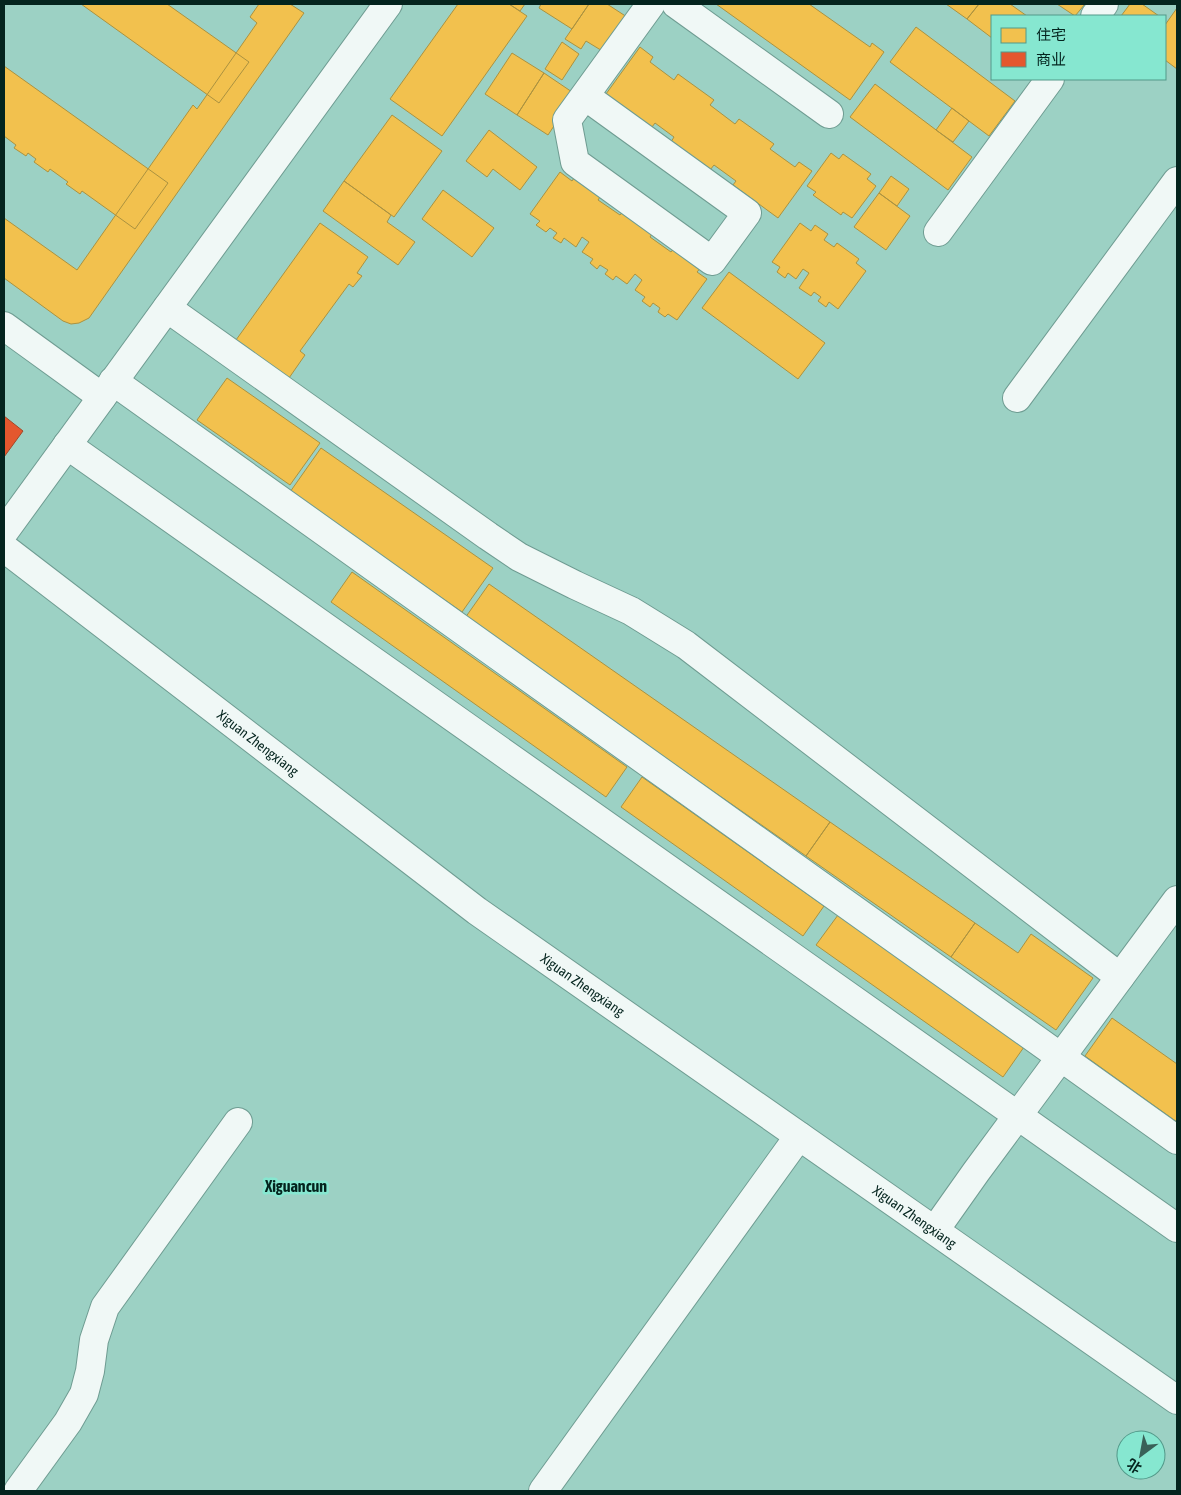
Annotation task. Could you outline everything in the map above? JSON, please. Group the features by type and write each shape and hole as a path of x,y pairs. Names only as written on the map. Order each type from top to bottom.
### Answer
{"street":[{"path":"4,532 388,4"},
{"path":"585,96 747,213 712,261 575,162 567,120 651,4"},
{"path":"676,4 829,114"},
{"path":"1096,15 1104,4"},
{"path":"938,232 1049,80"},
{"path":"1016,398 1177,181"},
{"path":"167,308 496,542 535,565 631,611 686,645 1120,977"},
{"path":"4,326 108,389 1177,1140"},
{"path":"67,444 1177,1228"},
{"name":"Xiguan Zhengxiang","path":"4,548 477,911 1177,1400"},
{"path":"935,1230 1177,900"},
{"path":"18,1491 68,1422 84,1394 90,1371 94,1340 105,1307 238,1122"},
{"path":"543,1491 799,1136"}],"building: 住宅":[{"path":"81,4 167,4 249,62 219,103"},
{"path":"259,4 290,4 304,13 89,318 79,323 71,324 63,321 4,278 4,218 77,270 193,105 197,109 257,23 250,17"},
{"path":"458,4 509,4 527,16 442,136 390,99"},
{"path":"509,4 525,4 520,11"},
{"path":"541,4 589,4 572,29 539,8"},
{"path":"589,4 607,4 627,17 604,52 586,41 581,49 565,39"},
{"path":"716,4 809,4 870,47 872,43 884,52 850,100"},
{"path":"946,4 979,4 967,19"},
{"path":"979,4 1010,4 1026,15 991,15 991,37 967,19"},
{"path":"1057,4 1085,4 1076,15"},
{"path":"1130,4 1142,4 1158,15 1122,15"},
{"path":"1177,8 1177,69 1166,61 1166,24"},
{"path":"916,27 1015,101 989,136 890,62"},
{"path":"562,42 579,54 562,80 545,69"},
{"path":"640,47 653,57 650,62 674,80 678,74 714,100 710,105 735,124 739,119 774,144 770,149 795,167 799,162 812,171 778,218 733,185 736,181 714,165 710,170 671,142 674,137 655,123 652,127 606,94"},
{"path":"512,53 544,73 517,115 485,94"},
{"path":"4,66 168,183 135,229 82,191 80,194 66,184 68,182 50,169 48,172 34,162 36,159 28,153 26,156 14,148 16,145 4,136"},
{"path":"544,73 575,94 548,135 517,115"},
{"path":"875,84 972,157 948,190 850,117"},
{"path":"952,108 969,121 953,142 936,130"},
{"path":"392,115 442,151 394,217 344,181"},
{"path":"489,130 537,167 520,190 493,169 487,177 466,161"},
{"path":"831,153 839,159 843,154 871,174 867,179 876,186 852,218 843,212 841,215 813,195 816,192 807,186"},
{"path":"560,172 572,181 576,175 602,194 598,200 620,215 624,210 654,231 650,237 671,252 675,247 702,266 697,272 707,279 677,320 668,314 665,317 658,312 660,308 653,303 650,307 642,301 645,297 635,290 642,280 635,274 627,284 616,276 613,280 605,274 608,270 600,265 597,269 590,263 593,259 582,252 589,242 582,237 576,247 564,238 561,243 553,238 557,233 550,228 546,232 536,225 540,221 530,214"},
{"path":"891,176 909,189 897,206 879,193"},
{"path":"344,181 391,215 387,222 415,242 398,265 323,211"},
{"path":"443,190 494,228 472,257 422,219"},
{"path":"879,193 910,216 886,250 854,227"},
{"path":"320,223 368,257 357,273 362,276 353,287 349,284 300,351 305,355 289,378 236,340"},
{"path":"800,223 811,231 815,225 828,234 824,240 834,247 837,243 859,259 856,263 866,271 838,309 829,302 826,307 818,301 821,297 814,292 811,296 799,288 809,273 803,269 796,279 788,273 785,278 777,272 780,267 772,262"},
{"path":"729,272 825,343 798,379 702,308"},
{"path":"227,378 320,443 290,485 197,420"},
{"path":"321,448 493,568 462,612 290,492"},
{"path":"352,572 627,767 606,797 331,602"},
{"path":"489,584 830,822 806,856 465,618"},
{"path":"642,777 824,906 803,936 621,807"},
{"path":"830,822 975,923 951,957 806,856"},
{"path":"838,915 1024,1047 1003,1077 816,945"},
{"path":"975,923 1018,953 1031,934 1093,978 1056,1030 951,957"},
{"path":"1112,1018 1177,1064 1177,1122 1085,1056"}],"building: 商业":[{"path":"4,416 23,431 4,457"}],"district":[{"name":"Xiguancun","path":"296,1186"}]}
